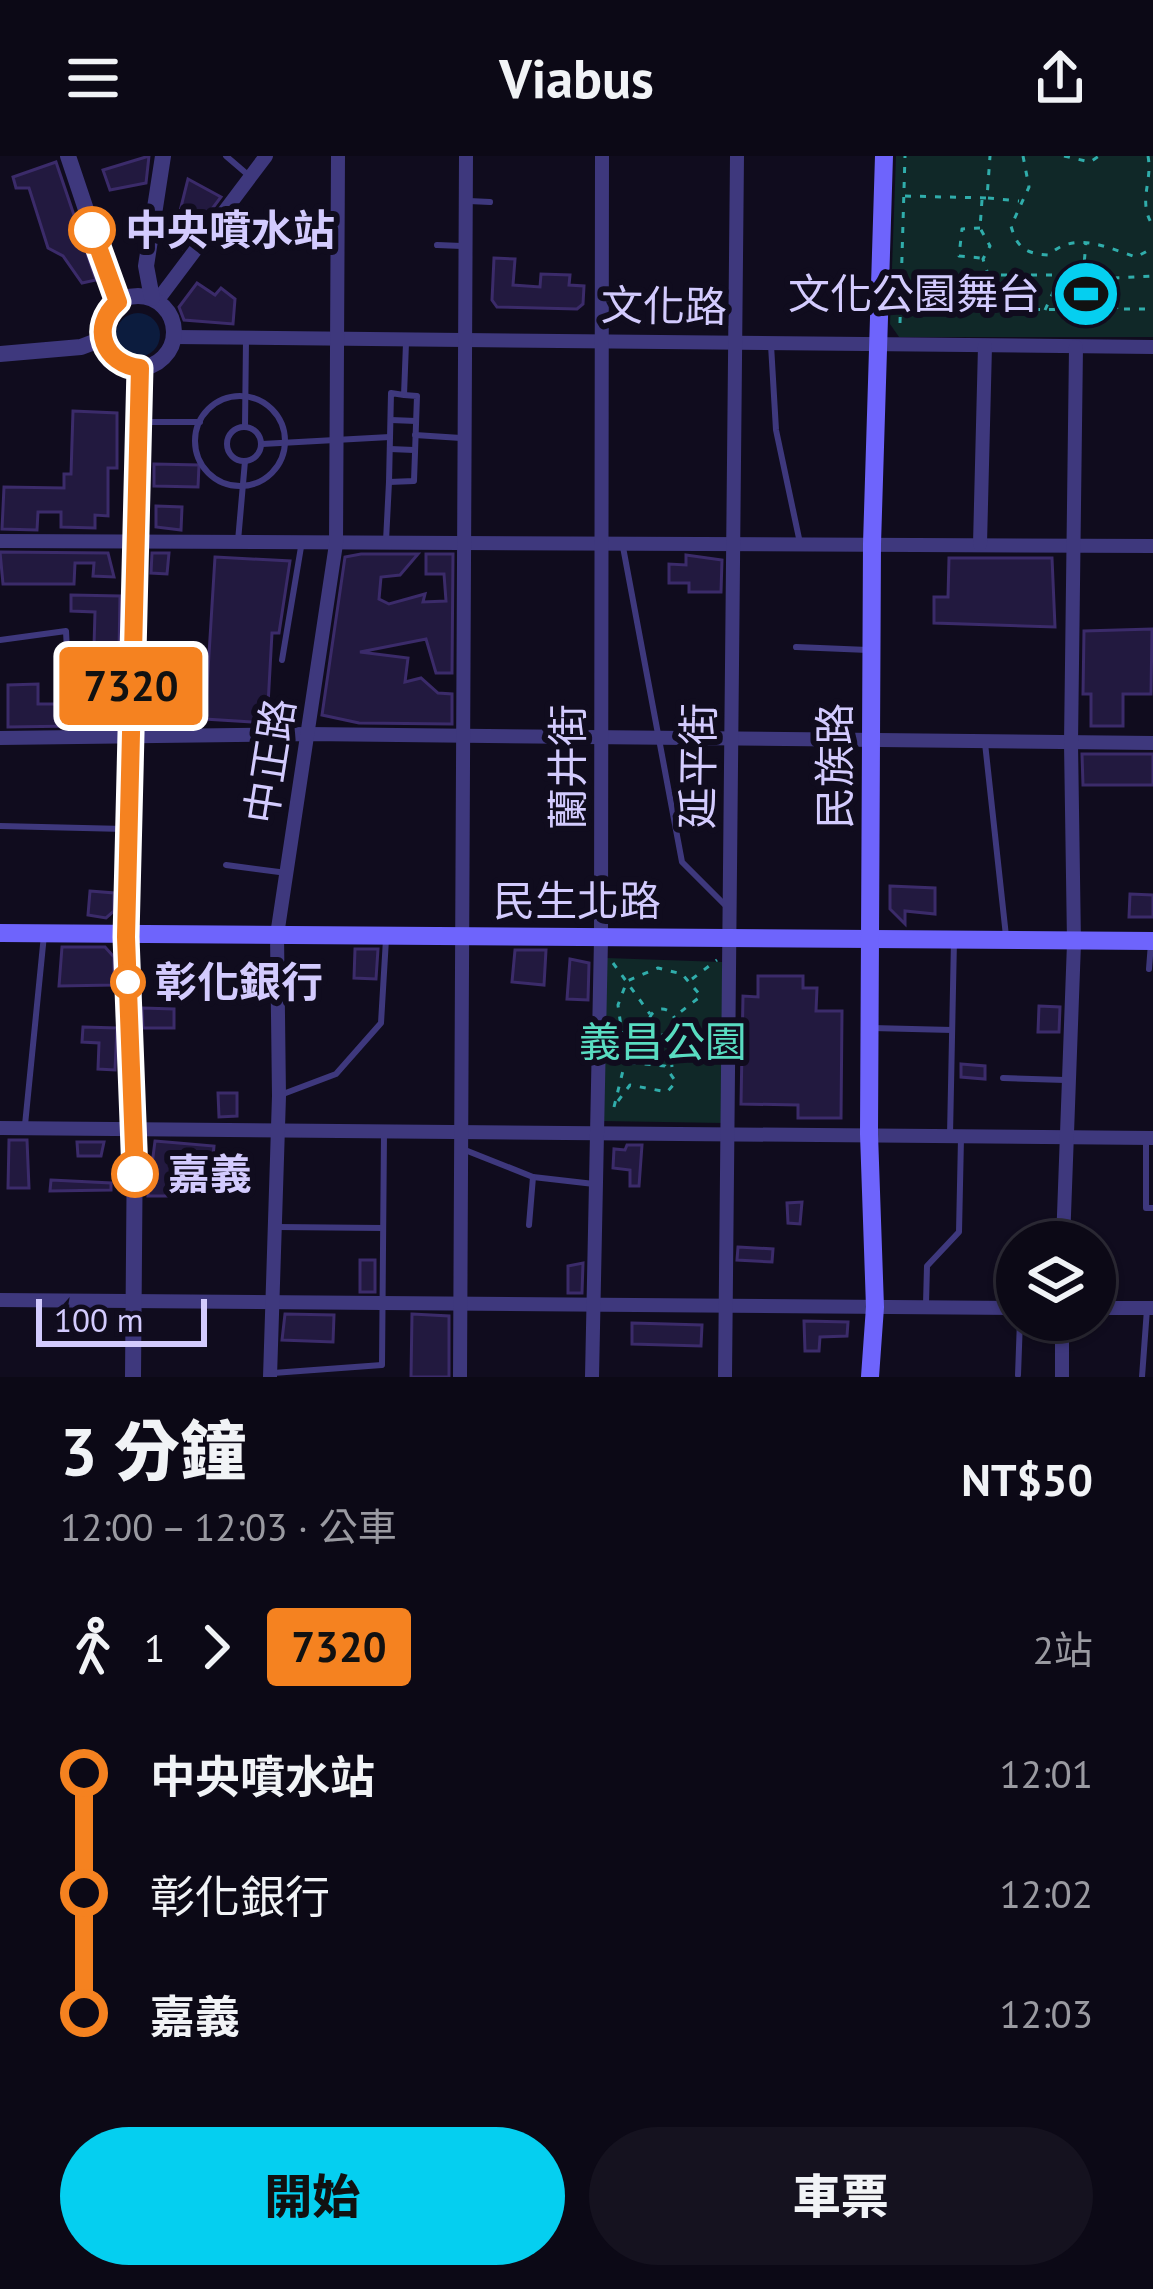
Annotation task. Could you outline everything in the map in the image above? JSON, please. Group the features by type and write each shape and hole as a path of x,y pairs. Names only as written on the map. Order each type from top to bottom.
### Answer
{"main road":[{"name":"民族路","path":"870,1377 875,1307 869,1134 872,544 884,156"},
{"name":"民生北路","path":"0,933 1152,941"}],"street":[{"path":"68,156 118,302"},
{"path":"163,156 146,266 154,299 170,315 173,337 160,360 140,368 113,358 102,339 104,318 118,302 154,299 266,156"},
{"name":"中正路","path":"270,1375 279,1096 278,935 335,544 338,156"},
{"path":"460,1377 466,156"},
{"name":"蘭井街","path":"592,1377 601,939 602,156"},
{"name":"延平街","path":"725,1377 731,1135 728,909 737,156"},
{"name":"文化路","path":"173,337 1153,347"},
{"path":"0,354 81,347 102,339"},
{"path":"980,544 985,346"},
{"path":"1063,1221 1065,1080 1074,943 1071,743 1076,346"},
{"path":"133,1377 135,1131 126,937 129,734 139,539 135,422 140,368"},
{"path":"0,541 1153,546"},
{"path":"0,738 308,734 659,742 1153,742"},
{"path":"0,1128 1149,1138"},
{"path":"0,1300 996,1308"},
{"path":"1116,1308 1150,1308"},
{"path":"1062,1341 1062,1377"}],"lane":[{"path":"226,156 250,177"},
{"path":"466,201 490,202"},
{"path":"437,245 466,246"},
{"path":"244,426 247,338"},
{"path":"404,394 406,339"},
{"path":"771,343 776,430 800,543"},
{"path":"386,544 391,393 417,396 414,481 389,482"},
{"path":"245,396 272,409 285,442 270,476 242,487 217,480 200,460 200,422 218,402 245,396"},
{"path":"391,420 416,421"},
{"path":"135,422 200,422"},
{"path":"244,426 255,430 262,443 259,454 244,461 230,454 227,444 234,429 244,426"},
{"path":"415,435 465,438"},
{"path":"262,443 390,437"},
{"path":"390,449 414,450"},
{"path":"225,557 244,461"},
{"path":"282,660 302,543"},
{"path":"622,543 682,862 728,909"},
{"path":"0,640 66,631 68,651 133,661"},
{"path":"796,647 872,650"},
{"path":"985,742 1007,940"},
{"path":"0,826 128,829"},
{"path":"226,866 287,873"},
{"path":"25,1129 45,933"},
{"path":"279,1096 336,1074 381,1023 386,935"},
{"path":"926,1308 926,1266 958,1232 954,939"},
{"path":"1149,969 1152,941"},
{"path":"870,1028 952,1030"},
{"path":"1003,1078 1065,1080"},
{"path":"270,1375 382,1365 384,1130"},
{"path":"1149,1138 1146,1208 1153,1208"},
{"path":"462,1148 533,1177 594,1184"},
{"path":"529,1225 533,1177"},
{"path":"272,1227 382,1228"},
{"path":"1142,1377 1150,1308"},
{"path":"1018,1375 1019,1341"}],"path":[{"path":"900,323 905,156"},
{"path":"990,156 980,228 991,246 983,259 995,296"},
{"path":"1023,156 1030,187 1019,201 1011,226 1016,243 1027,252 1049,255 1061,243 1086,241 1136,256 1153,248"},
{"path":"1064,156 1090,162 1099,156"},
{"path":"1148,156 1152,179 1144,204 1153,226"},
{"path":"904,196 1019,201"},
{"path":"980,228 962,230 959,256 983,259"},
{"path":"1083,278 1086,241"},
{"path":"986,274 1061,275 1084,265 1113,278 1153,276"},
{"path":"1045,310 1047,295 1061,275"},
{"path":"1056,310 1057,295 1065,284 1083,278 1109,288 1117,309"},
{"path":"899,310 1153,309"},
{"path":"691,980 721,959"},
{"path":"616,965 651,1015 653,1032 669,1033"},
{"path":"658,968 691,980 701,996 674,1017 669,1033 676,1082 667,1092 630,1085 614,1107 630,1042 622,1034 618,1005 627,981 658,968"},
{"path":"651,1015 665,1010 674,1017"},
{"path":"622,1061 672,1069"}],"green space":[{"path":"896,156 1153,156 1153,337 899,337 890,324"},
{"name":"義昌公園","path":"606,958 722,962 724,1123 601,1121"}],"water":[{"path":"138,313 154,319 160,335 154,351 138,357 122,351 116,335 122,319"}],"building":[{"path":"149,156 146,183 110,190 103,170"},
{"path":"56,162 96,280 82,283 63,256 48,248 29,188 16,188 13,177"},
{"path":"188,179 221,197 182,249 172,243"},
{"path":"494,258 515,259 513,285 540,287 541,274 570,275 569,285 584,286 583,304 577,309 497,307 492,300"},
{"path":"197,283 215,295 221,288 235,299 233,324 184,320 179,307"},
{"path":"73,411 117,413 117,468 108,468 108,516 95,515 95,528 61,527 61,512 38,512 37,530 2,529 4,487 64,488 64,474 71,474"},
{"path":"154,464 199,465 198,487 154,486"},
{"path":"156,506 182,507 181,530 156,527"},
{"path":"0,552 108,553 114,577 93,576 94,563 75,563 74,584 3,584"},
{"path":"152,553 169,553 167,574 151,573"},
{"path":"418,554 400,575 381,577 379,599 389,604 425,594 423,602 446,601 444,574 426,574 426,554 453,554 452,673 436,673 426,639 360,652 408,658 405,682 421,678 438,693 452,694 452,724 359,723 322,715 345,557"},
{"path":"686,555 722,560 721,592 689,592 689,583 669,583 669,564 686,565"},
{"path":"215,557 290,561 279,633 272,633 267,723 205,719"},
{"path":"949,558 1052,558 1055,627 934,623 934,597 948,597"},
{"path":"71,595 120,596 119,651 75,643 94,646 95,612 71,611"},
{"path":"1152,629 1151,694 1123,694 1123,726 1091,726 1091,694 1083,694 1084,631"},
{"path":"96,663 115,666 117,725 93,726"},
{"path":"38,684 38,704 76,704 75,726 8,727 8,685"},
{"path":"1082,754 1153,754 1153,785 1083,785"},
{"path":"890,886 935,888 935,914 905,911 905,924 890,909"},
{"path":"90,891 114,893 114,911 106,918 88,915"},
{"path":"1130,894 1153,895 1153,917 1129,917"},
{"path":"62,947 105,947 114,957 114,985 59,986"},
{"path":"355,949 378,949 376,979 354,978"},
{"path":"515,950 546,950 544,985 512,982"},
{"path":"570,959 589,963 588,1000 567,999"},
{"path":"758,976 803,976 803,988 817,988 816,1011 842,1011 841,1118 798,1118 798,1105 741,1104 743,996 758,997"},
{"path":"1039,1006 1060,1007 1059,1032 1038,1032"},
{"path":"142,1008 174,1009 174,1028 143,1028"},
{"path":"83,1027 117,1028 115,1070 98,1069 99,1043 82,1042"},
{"path":"961,1064 985,1066 985,1079 961,1077"},
{"path":"218,1093 237,1093 237,1116 219,1117"},
{"path":"9,1140 27,1140 29,1188 8,1188"},
{"path":"155,1141 214,1146 210,1189 200,1196 148,1196"},
{"path":"77,1142 104,1142 101,1156 78,1156"},
{"path":"627,1145 642,1145 639,1186 630,1186 630,1170 613,1168 614,1149 625,1150"},
{"path":"51,1180 111,1183 111,1190 50,1191"},
{"path":"802,1202 800,1224 788,1223 787,1203"},
{"path":"738,1247 773,1249 772,1262 737,1260"},
{"path":"360,1260 375,1260 375,1292 360,1292"},
{"path":"583,1263 582,1293 568,1293 568,1266"},
{"path":"285,1314 334,1315 333,1342 282,1340"},
{"path":"412,1314 449,1316 449,1377 411,1377"},
{"path":"804,1321 848,1322 847,1336 820,1337 819,1351 805,1351"},
{"path":"632,1323 702,1325 701,1346 632,1344"}],"bus line":[{"name":"7320","path":"92,230 118,302 104,318 102,339 113,358 140,368 135,422 139,539 129,734 126,937 135,1174"}],"place":[{"name":"中央噴水站","path":"92,230"},
{"name":"文化公園舞台","path":"1086,294"},
{"name":"彰化銀行","path":"128,982"},
{"name":"嘉義","path":"135,1174"}]}
